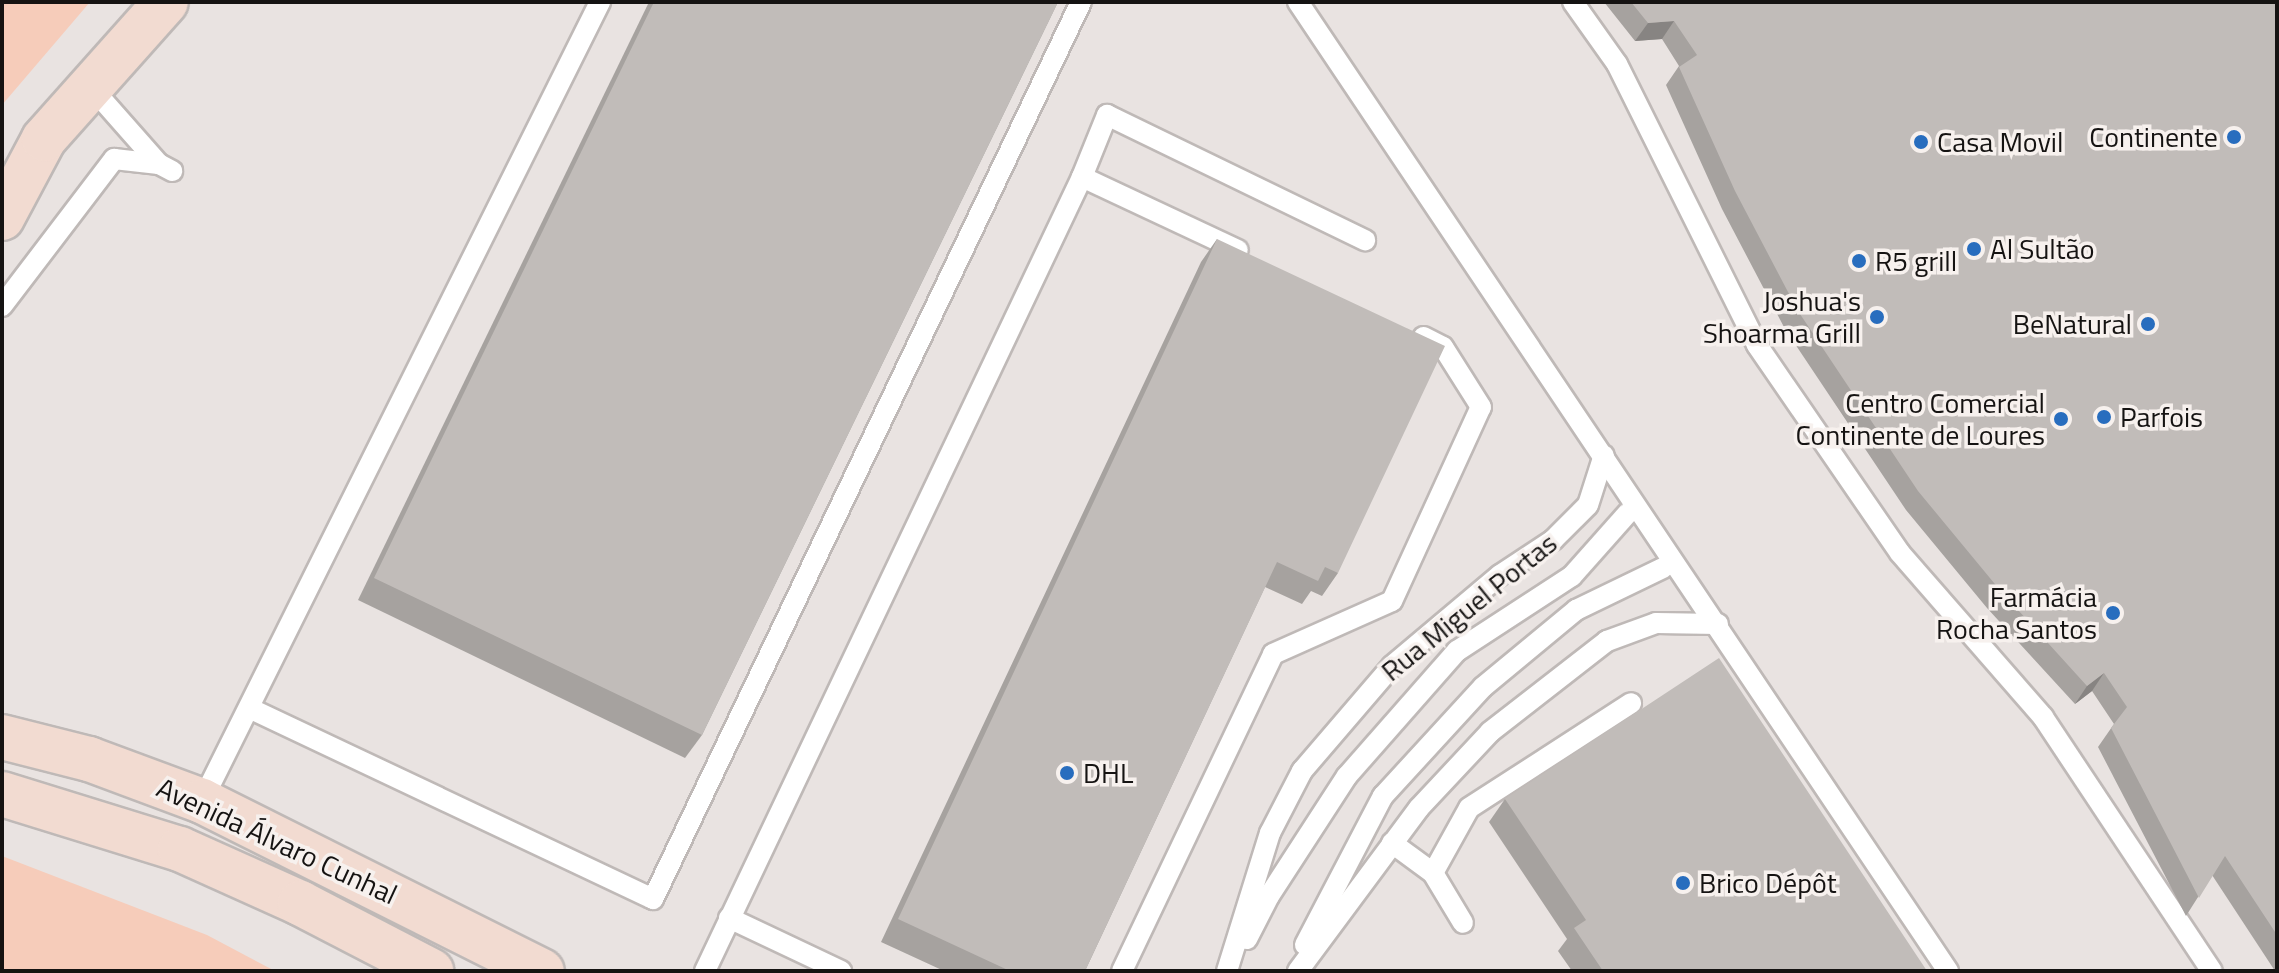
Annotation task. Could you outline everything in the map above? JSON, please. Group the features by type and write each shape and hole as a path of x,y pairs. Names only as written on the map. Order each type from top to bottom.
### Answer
{"main road":[{"path":"2,218 44,139 166,2"},
{"name":"Avenida Álvaro Cunhal","path":"2,737 89,759 202,801 542,971"},
{"name":"Avenida Álvaro Cunhal","path":"2,794 180,849 300,903 431,971"}],"lane":[{"path":"202,801 600,2"},
{"path":"249,708 653,899 1081,2"},
{"path":"1298,2 1948,971"},
{"path":"1573,2 1617,64 1757,345 1900,553 2043,717 2212,971"},
{"path":"2,306 114,159 166,168 91,87"},
{"path":"705,971 1082,177 1107,115 1365,240"},
{"path":"1082,177 1255,258"},
{"path":"1122,971 1273,654 1392,601 1481,407 1443,347 1400,327"},
{"name":"Rua Miguel Portas","path":"1229,971 1270,833 1302,771 1392,666 1500,575 1553,540 1588,505 1604,455"},
{"path":"1229,971 1269,896 1347,776 1457,651 1572,576 1628,513"},
{"path":"1296,971 1383,796 1473,698 1576,610 1663,568"},
{"path":"1296,971 1392,843 1490,732 1607,641 1656,623 1718,624"},
{"path":"1433,873 1469,808 1631,703"},
{"path":"1392,843 1433,873 1463,923"},
{"path":"729,918 841,971"}],"shaded area":[{"path":"2,2 90,2 2,105"},
{"path":"2,856 207,935 275,971 2,971"}],"building":[{"path":"654,2 1058,2 702,735 374,578"},
{"name":"Centro Comercial Continente de Loures","path":"1631,2 2277,2 2277,935 2225,856 2199,898 2111,728 2127,707 2104,673 2087,686 1999,589 1918,491 1798,311 1735,191 1679,67 1697,55 1674,21 1648,23"},
{"name":"DHL","path":"1217,239 1445,346 1338,573 1325,567 1318,581 1277,562 1085,971 1010,971 898,919"},
{"name":"Brico Dépôt","path":"1719,658 1927,971 1603,971 1574,928 1586,920 1505,799"}],"place":[{"name":"Continente","path":"2234,137"},
{"name":"Casa Movil","path":"1921,142"},
{"name":"Al Sultão","path":"1974,249"},
{"name":"R5 grill","path":"1859,261"},
{"name":"Joshua's Shoarma Grill","path":"1877,317"},
{"name":"BeNatural","path":"2148,324"},
{"name":"Parfois","path":"2104,417"},
{"name":"Centro Comercial Continente de Loures","path":"2061,419"},
{"name":"Farmácia Rocha Santos","path":"2113,613"},
{"name":"DHL","path":"1067,773"},
{"name":"Brico Dépôt","path":"1683,883"}]}
